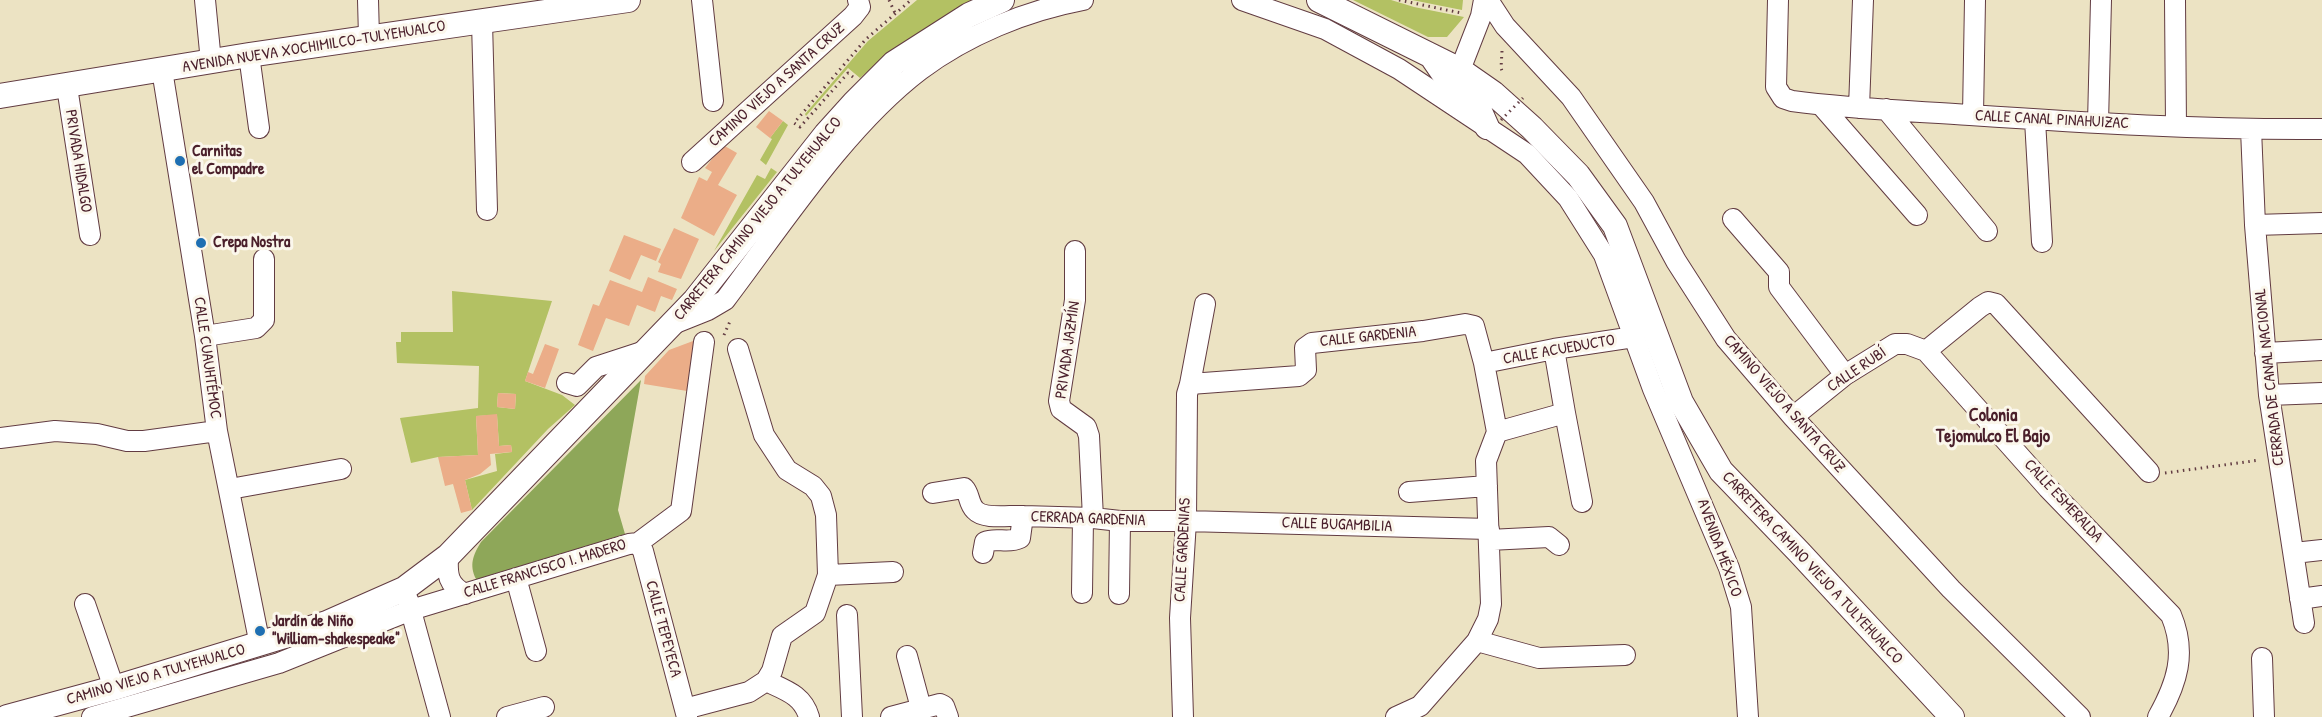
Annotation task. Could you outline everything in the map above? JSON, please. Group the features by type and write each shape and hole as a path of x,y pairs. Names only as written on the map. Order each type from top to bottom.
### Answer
{"main road":[{"name":"AVENIDA NUEVA XOCHIMILCO-TULYEHUALCO","path":"0,96 67,87 249,55 482,22 566,4 628,0"},
{"name":"CARRETERA CAMINO VIEJO A TULYEHUALCO","path":"408,599 671,325 718,272 826,134 878,79 894,63 969,15 1002,0"},
{"name":"CARRETERA CAMINO VIEJO A TULYEHUALCO","path":"1318,0 1460,69 1493,93 1532,128 1578,175 1615,226 1681,402 1721,471 1808,561 1952,717"},
{"path":"1430,55 1452,86 1494,124"},
{"name":"CAMINO VIEJO A TULYEHUALCO","path":"16,716 408,599"}],"street":[{"path":"205,0 211,62"},
{"path":"368,0 369,37"},
{"path":"702,0 713,101"},
{"path":"671,325 724,300 833,158 879,105 920,70 963,42 1020,16 1083,0"},
{"name":"AVENIDA MÉXICO","path":"1242,0 1325,29 1494,124 1527,154 1568,198 1604,255 1653,389 1729,568 1741,607 1748,717"},
{"name":"CALLE CANAL PINAHUIZAC","path":"1778,0 1776,87 1783,98 1792,101 2035,120 2251,129 2322,129"},
{"path":"1859,108 1863,0"},
{"path":"1973,115 1975,0"},
{"path":"2098,123 2101,0"},
{"path":"2175,0 2176,126"},
{"name":"CAMINO VIEJO A SANTA CRUZ","path":"692,162 853,16 859,4"},
{"path":"1460,69 1485,5"},
{"name":"CAMINO VIEJO A SANTA CRUZ","path":"1485,5 1571,97 1644,201 1676,261 1726,339 1793,417 1952,589 2080,717"},
{"path":"482,22 487,210"},
{"path":"249,55 259,128"},
{"name":"CALLE CUAUHTÉMOC","path":"162,70 205,336 217,431 260,645"},
{"name":"PRIVADA HIDALGO","path":"67,87 90,235"},
{"path":"1821,105 1917,215"},
{"path":"1886,109 1987,231"},
{"path":"2035,120 2042,242"},
{"name":"CERRADA DE CANAL NACIONAL","path":"2251,129 2255,225 2269,395 2304,623"},
{"path":"1733,219 1779,272 1779,287 1845,375"},
{"path":"2255,225 2322,223"},
{"name":"PRIVADA JAZMÍN","path":"1075,251 1076,300 1059,401 1061,408 1086,428 1089,436 1088,518"},
{"path":"205,336 256,328 264,320 264,259"},
{"path":"1926,351 1988,302 1996,304 2149,472"},
{"name":"CALLE GARDENIAS","path":"1183,717 1180,618 1186,521 1187,394 1205,303"},
{"name":"CALLE GARDENIA","path":"1190,384 1299,376 1306,370 1305,348 1312,343 1424,331 1465,324 1474,326 1484,363"},
{"name":"CALLE ACUEDUCTO","path":"1484,363 1554,349 1634,337"},
{"name":"CALLE FRANCISCO I. MADERO","path":"92,717 279,663 408,599 465,594 638,543 681,511 704,342"},
{"name":"CALLE RUBÍ","path":"1793,417 1845,375 1895,344 1908,344 1926,351"},
{"path":"1554,349 1582,502"},
{"path":"686,713 749,692 766,681 772,671 782,636 815,613 828,575 826,515 821,496 813,486 787,470 764,435 738,350"},
{"path":"2265,352 2322,350"},
{"path":"567,383 577,386 596,367 645,351"},
{"name":"CALLE ESMERALDA","path":"1926,351 2048,488 2171,615 2178,633 2176,682 2158,717"},
{"path":"1396,717 1421,711 1477,641 1488,619 1491,604 1486,461 1497,432 1484,363"},
{"path":"2269,395 2322,393"},
{"path":"1497,432 1565,413"},
{"path":"0,438 55,431 97,434 127,441 144,441 217,431"},
{"path":"230,489 341,469"},
{"path":"1409,492 1486,486"},
{"path":"933,493 964,488 974,509 981,514 1023,516"},
{"name":"CERRADA GARDENIA","path":"983,553 985,542 990,540 1013,542 1020,538 1023,516 1120,521 1186,521"},
{"path":"1083,593 1088,518"},
{"path":"1119,594 1120,521"},
{"name":"CALLE BUGAMBILIA","path":"1186,521 1550,537 1559,545"},
{"name":"CALLE TEPEYECA","path":"638,543 643,551 686,713"},
{"path":"2294,553 2322,550"},
{"path":"448,556 447,576 454,588 465,594"},
{"path":"828,575 892,572"},
{"path":"516,578 536,651"},
{"path":"2300,598 2322,596"},
{"path":"408,599 440,717"},
{"path":"85,604 114,688"},
{"path":"847,615 852,717"},
{"path":"1477,641 1539,658 1625,655"},
{"path":"907,656 921,708"},
{"path":"2262,658 2264,717"},
{"path":"766,681 795,695 806,706 809,717"},
{"path":"891,717 940,704 944,706 948,717"},
{"path":"507,717 544,707"}],"path":[{"path":"889,0 895,13"},
{"path":"800,128 794,123 866,39 911,0"},
{"path":"1399,0 1422,6 1485,5"},
{"path":"1494,124 1523,98"},
{"path":"717,305 733,314 723,340 738,350"},
{"path":"2149,472 2165,473 2278,458"}],"green space":[{"path":"917,0 976,0 915,35 860,78 848,68 806,116 805,114 868,41"},
{"path":"1353,0 1391,0 1464,17 1447,37 1428,37"},
{"path":"1412,0 1463,0 1462,10"},
{"path":"783,121 788,125 766,165 760,160 772,139 770,138"},
{"path":"771,168 777,172 714,251 757,175 765,179"},
{"path":"452,291 552,301 525,381 562,395 575,405 548,429 472,510 465,480 497,471 495,454 512,452 511,445 499,446 497,415 476,416 478,455 438,457 411,463 400,418 478,408 479,366 397,363 396,342 401,342 401,332 453,332","holes":["498,393 516,394 515,409 497,407"]},
{"path":"641,380 618,510 625,534 483,581 476,579 473,560 481,542"}],"building":[{"path":"769,111 783,121 770,138 756,127"},
{"path":"723,145 737,153 718,185 737,195 714,236 681,218 699,177 707,181 712,172 705,168"},
{"path":"674,228 699,239 681,279 658,272 661,264 658,262"},
{"path":"624,235 661,249 656,261 641,255 630,280 609,271"},
{"path":"648,277 677,289 672,300 661,296 655,312 637,305 629,326 606,318 593,351 578,345 593,304 599,306 610,280 642,292"},
{"path":"693,341 697,342 687,391 644,384 645,376 669,350"},
{"path":"545,344 559,349 545,388 525,381 528,372 533,374"},
{"path":"498,393 516,394 515,409 497,407"},
{"path":"497,414 499,446 511,445 512,452 490,454 491,465 480,474 465,480 472,510 461,513 453,484 445,486 438,457 478,455 476,416"}],"place":[{"name":"Carnitas el Compadre","path":"180,161"},
{"name":"Crepa Nostra","path":"201,243"},
{"name":"Jardín de Niño \"William-shakespeake\"","path":"260,631"}],"district":[{"name":"Colonia Tejomulco El Bajo","path":"1993,426"}]}
